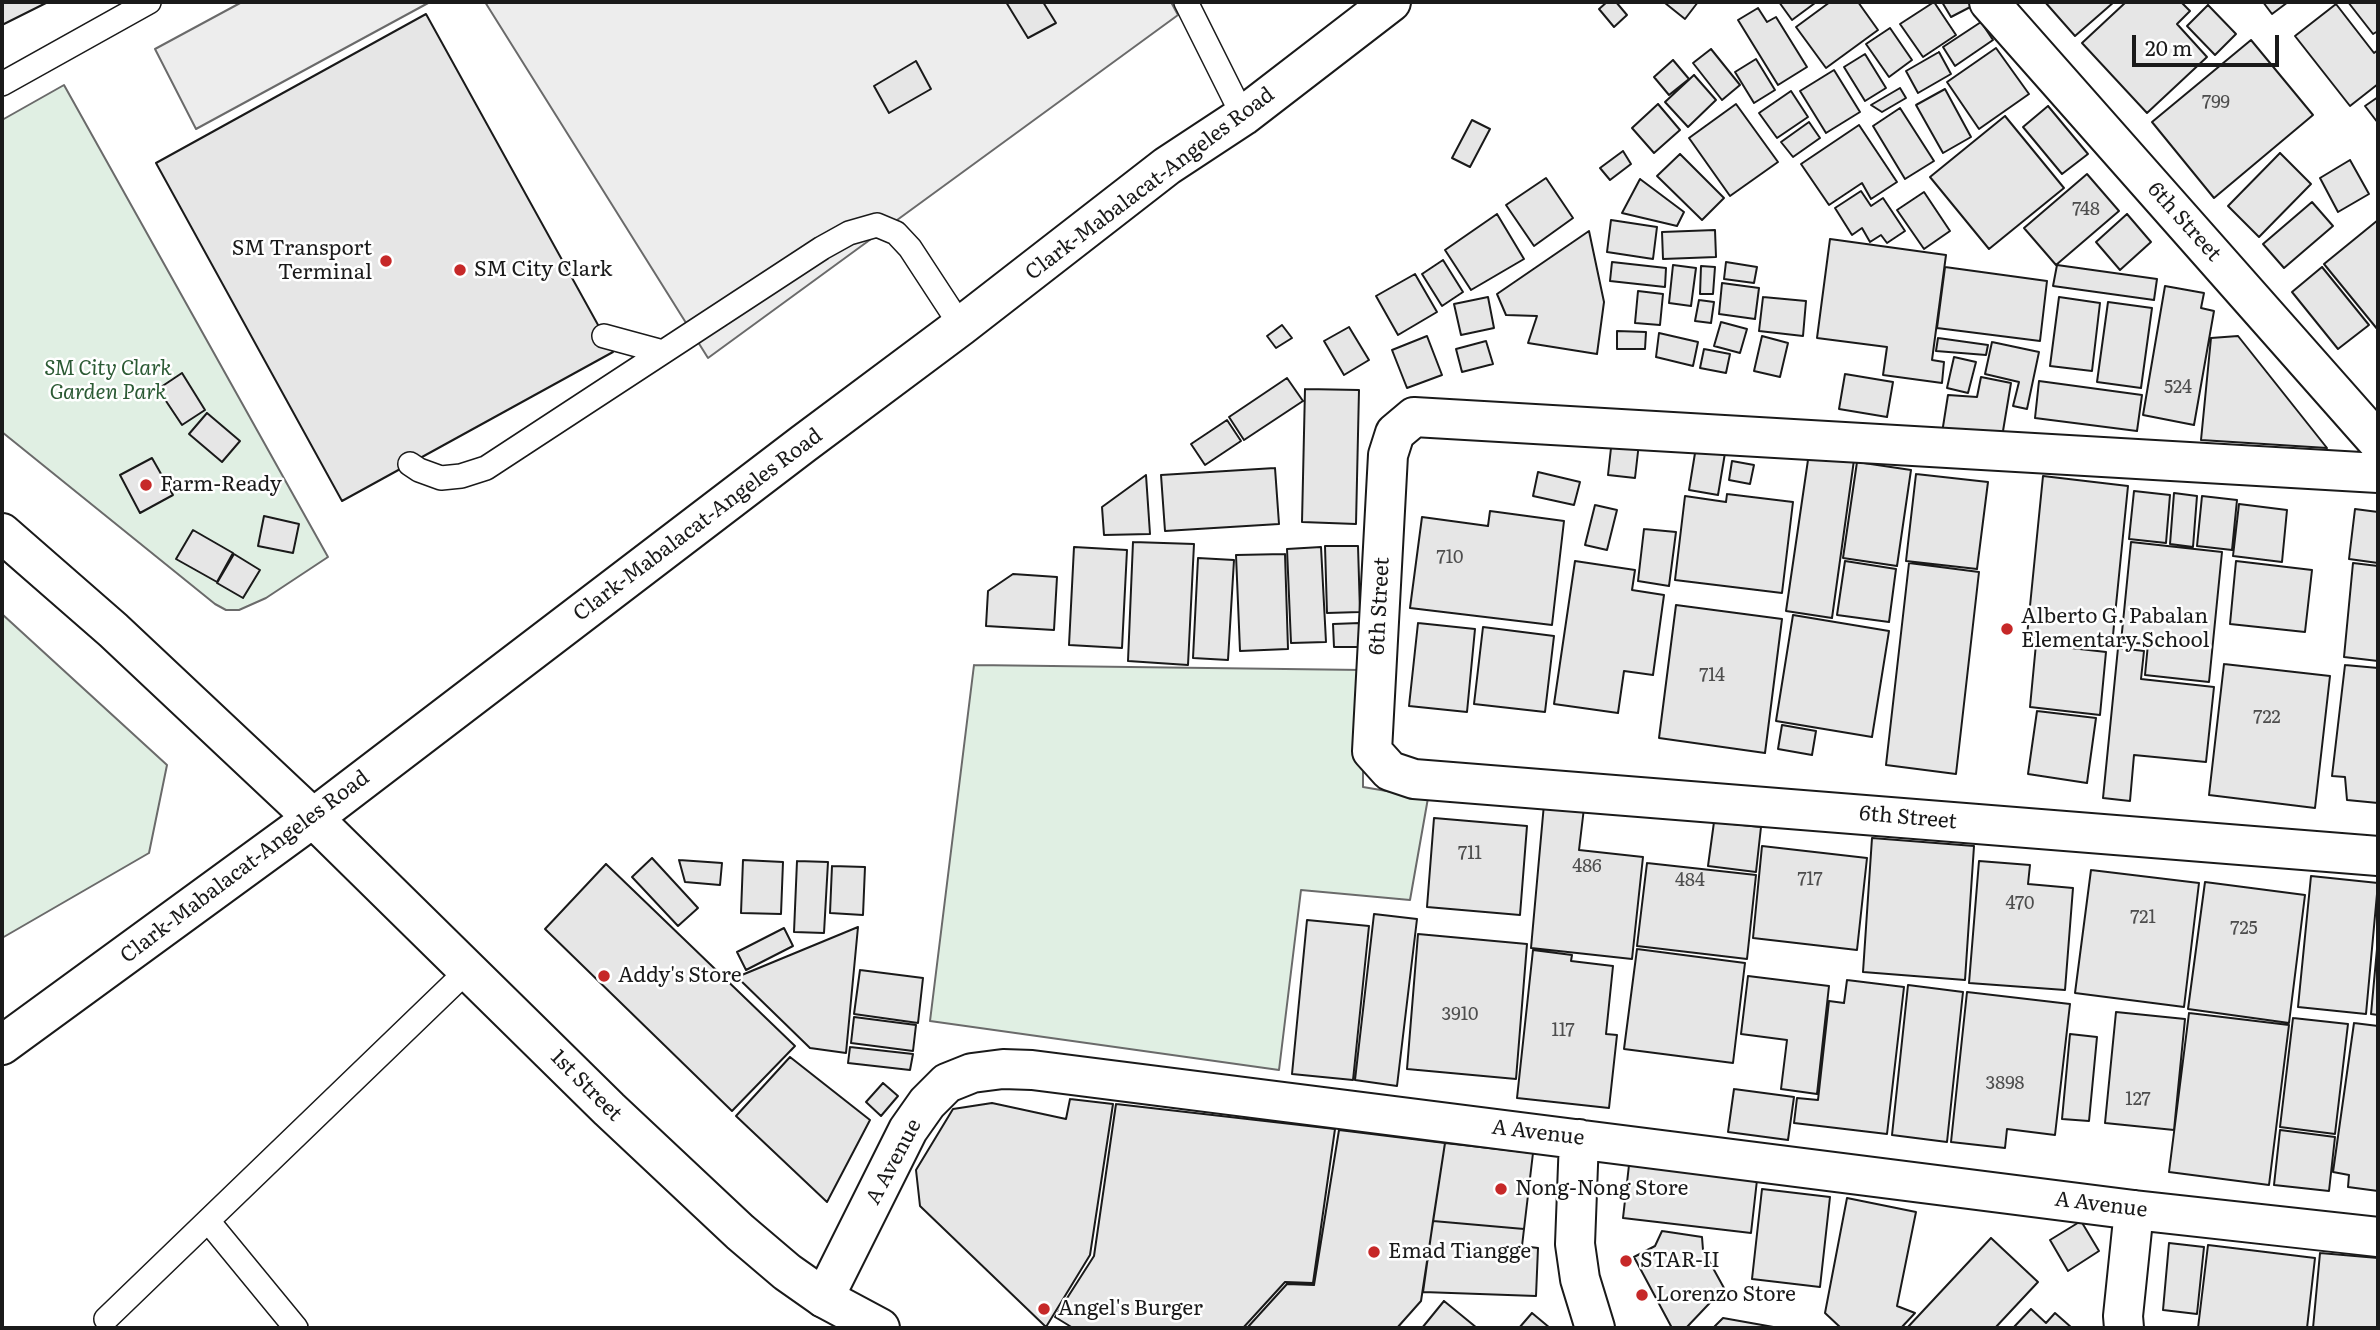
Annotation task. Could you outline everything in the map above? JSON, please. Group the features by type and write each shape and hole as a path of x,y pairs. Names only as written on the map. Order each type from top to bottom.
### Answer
{"street":[{"name":"Clark-Mabalacat-Angeles Road","path":"2,1045 313,818 961,326 1167,166 1243,116 1391,2"},
{"name":"6th Street","path":"1989,2 2378,442"},
{"name":"6th Street","path":"2378,473 1415,417 1395,433 1388,455 1372,751 1390,771 1414,779 2378,856"},
{"name":"1st Street","path":"2,533 113,630 313,818 609,1109 740,1232 787,1272 824,1298 880,1328"},
{"name":"A Avenue","path":"824,1298 908,1130 927,1103 947,1083 972,1073 1003,1069 1032,1070 2134,1210 2378,1237"},
{"path":"1579,1139 1574,1244 1580,1279 1595,1328"},
{"path":"2124,1328 2134,1210"}],"lane":[{"path":"2,84 149,2"},
{"path":"1186,2 1243,116"},
{"path":"411,464 441,478 461,476 486,468 821,248 849,233 877,225 896,233 910,248 961,326"},
{"path":"604,336 663,352"},
{"path":"106,1319 470,970"},
{"path":"208,1221 296,1328"}],"green space":[{"name":"SM City Clark Garden Park","path":"64,85 328,557 266,598 239,610 226,610 215,604 2,432 2,120"},
{"path":"2,614 167,765 149,853 2,938"},
{"path":"974,665 1363,670 1363,787 1428,798 1410,900 1301,890 1279,1070 930,1021"}],"shaded area":[{"path":"242,2 430,2 196,129 155,49"},
{"path":"485,2 1171,2 1178,15 708,358"}],"building":[{"path":"2,2 48,2 2,25"},
{"path":"1006,2 1043,2 1056,23 1028,38"},
{"path":"1607,2 1616,2 1627,15 1614,27 1599,9"},
{"path":"1666,2 1698,2 1685,19"},
{"path":"1779,2 1814,2 1815,3 1792,20"},
{"path":"1830,2 1858,2 1878,30 1826,68 1796,27"},
{"path":"1934,2 1956,35 1923,57 1900,24"},
{"path":"1942,2 1977,2 1978,3 1951,17"},
{"path":"2045,2 2114,2 2075,36"},
{"path":"2126,2 2181,2 2190,11 2177,24 2207,57 2147,113 2082,43"},
{"path":"2263,2 2288,2 2272,14"},
{"path":"2348,2 2378,2 2378,31 2373,34"},
{"path":"2336,4 2374,53 2378,50 2378,84 2350,106 2295,36"},
{"path":"2208,5 2236,34 2215,55 2187,26"},
{"path":"1758,8 1767,22 1776,17 1807,67 1778,85 1738,20"},
{"name":"SM Transport Terminal","path":"426,14 613,352 342,501 156,163"},
{"path":"1981,22 1993,40 1955,66 1943,47"},
{"path":"1890,28 1912,60 1889,77 1866,44"},
{"path":"2251,40 2313,115 2214,198 2152,122"},
{"path":"1996,48 2029,94 1979,129 1947,82"},
{"path":"1711,49 1740,85 1722,100 1693,63"},
{"path":"1939,52 1951,74 1918,93 1906,71"},
{"path":"1865,54 1886,88 1865,101 1844,67"},
{"path":"1756,59 1775,90 1754,103 1735,72"},
{"path":"1673,60 1689,79 1669,95 1654,77"},
{"path":"916,61 931,89 889,113 874,86"},
{"path":"1834,70 1860,112 1826,133 1800,91"},
{"path":"1694,75 1716,100 1688,127 1665,102"},
{"path":"1900,88 1906,98 1882,112 1871,105"},
{"path":"1945,89 1971,137 1943,153 1916,105"},
{"path":"1791,91 1808,117 1777,138 1759,113"},
{"path":"2378,97 2378,123 2365,106"},
{"path":"1658,104 1680,130 1654,153 1632,128"},
{"path":"1736,104 1778,162 1730,196 1689,138"},
{"path":"2048,106 2088,154 2062,174 2023,127"},
{"path":"1900,108 1934,161 1905,179 1873,126"},
{"path":"2005,116 2064,188 1989,249 1930,177"},
{"path":"1472,120 1490,129 1470,167 1452,158"},
{"path":"1809,122 1820,138 1793,157 1781,142"},
{"path":"1859,125 1897,182 1871,199 1862,183 1829,205 1801,164"},
{"path":"1623,151 1631,164 1610,180 1600,168"},
{"path":"2280,153 2311,184 2259,237 2228,206"},
{"path":"1680,154 1724,198 1702,220 1657,176"},
{"path":"2350,160 2369,194 2338,212 2320,178"},
{"path":"2087,174 2119,211 2056,265 2024,228"},
{"path":"1546,178 1573,218 1534,246 1506,205"},
{"path":"1640,179 1684,212 1677,226 1622,213"},
{"path":"1861,191 1871,206 1883,198 1905,231 1887,243 1881,235 1870,242 1862,228 1852,235 1835,208"},
{"path":"1924,192 1950,231 1924,249 1897,210"},
{"path":"2312,202 2333,226 2284,268 2263,244"},
{"path":"1497,214 1524,259 1471,290 1445,250"},
{"path":"2127,214 2151,242 2120,270 2096,242"},
{"path":"1611,220 1657,227 1653,259 1607,252"},
{"path":"2378,220 2378,330 2324,264"},
{"path":"1715,230 1716,257 1663,259 1662,232"},
{"path":"1589,231 1604,302 1597,354 1528,343 1537,316 1506,315 1497,294"},
{"path":"1830,239 1946,255 1932,360 1944,362 1942,383 1883,375 1887,347 1817,338"},
{"path":"1443,260 1463,292 1442,306 1422,274"},
{"path":"1612,262 1666,268 1665,287 1610,281"},
{"path":"1726,262 1757,267 1754,283 1724,279"},
{"path":"1673,265 1696,268 1691,306 1669,303"},
{"path":"2057,265 2157,279 2154,300 2053,286"},
{"path":"1701,266 1715,267 1713,294 1700,294"},
{"path":"1945,267 2047,281 2040,341 1937,328"},
{"path":"2322,267 2369,325 2338,349 2292,292"},
{"path":"1415,274 1437,312 1398,335 1376,296"},
{"path":"1722,283 1759,288 1755,319 1719,314"},
{"path":"2165,286 2204,293 2201,308 2214,311 2194,425 2143,415"},
{"path":"1638,291 1663,294 1660,325 1635,323"},
{"path":"1488,297 1494,328 1461,335 1454,304"},
{"path":"1763,297 1806,301 1803,336 1759,331"},
{"path":"2059,297 2100,303 2092,371 2050,366"},
{"path":"1699,300 1714,302 1711,323 1695,321"},
{"path":"2108,302 2152,308 2141,388 2097,382"},
{"path":"1721,322 1747,329 1740,353 1714,346"},
{"path":"1282,325 1292,338 1276,348 1267,336"},
{"path":"1349,327 1369,360 1344,375 1324,341"},
{"path":"1617,331 1646,332 1645,349 1617,349"},
{"path":"1659,333 1698,342 1693,366 1656,357"},
{"path":"1427,336 1442,375 1407,388 1392,350"},
{"path":"1762,336 1788,343 1780,377 1754,371"},
{"path":"2238,336 2327,448 2201,440 2211,338"},
{"path":"1938,338 1988,345 1986,355 1936,351"},
{"path":"1486,341 1493,364 1462,372 1456,349"},
{"path":"1992,342 2039,352 2027,409 2013,406 2019,382 1985,374"},
{"path":"1704,349 1730,354 1726,373 1700,368"},
{"path":"1954,357 1976,362 1968,393 1947,388"},
{"path":"182,373 205,410 182,425 158,389"},
{"path":"1845,374 1893,382 1887,417 1839,409"},
{"path":"1981,377 2011,383 2001,443 1942,433 1948,395 1977,397"},
{"path":"1287,378 1303,401 1244,440 1229,417"},
{"path":"2039,381 2142,395 2137,431 2035,418"},
{"path":"1305,389 1359,390 1356,524 1302,522"},
{"path":"207,413 240,441 222,462 189,434"},
{"path":"1227,420 1241,441 1205,465 1191,444"},
{"path":"1612,439 1639,443 1635,478 1608,475"},
{"path":"1696,447 1725,453 1718,495 1689,490"},
{"path":"1809,453 1854,460 1832,618 1786,611"},
{"name":"Farm-Ready","path":"152,458 173,495 140,513 120,475"},
{"path":"1732,461 1754,465 1750,484 1729,480"},
{"path":"1857,462 1911,470 1897,566 1843,558"},
{"path":"1275,468 1279,524 1165,531 1161,475"},
{"path":"1538,472 1580,482 1574,505 1533,496"},
{"path":"1916,474 1988,482 1977,569 1906,561"},
{"path":"1146,475 1150,534 1104,535 1102,507"},
{"path":"2043,476 2128,486 2112,645 2027,636"},
{"path":"2134,491 2170,495 2166,543 2129,539"},
{"path":"2174,493 2197,496 2193,547 2170,544"},
{"path":"1727,494 1793,502 1782,593 1675,580 1685,496 1726,502"},
{"path":"2202,496 2237,500 2232,550 2197,546"},
{"path":"2239,504 2287,510 2282,562 2233,556"},
{"path":"1595,505 1617,510 1607,550 1585,545"},
{"path":"2355,509 2378,512 2378,563 2349,559"},
{"path":"1490,511 1564,521 1552,625 1410,608 1422,517 1488,526"},
{"path":"264,516 299,524 293,553 258,546"},
{"path":"1644,529 1676,532 1669,586 1638,581"},
{"path":"193,530 233,553 217,582 176,559"},
{"path":"1133,542 1194,544 1188,665 1128,661"},
{"path":"2131,542 2222,552 2209,682 2145,675 2148,644 2121,642"},
{"path":"1325,546 1358,546 1360,612 1327,613"},
{"path":"1074,547 1127,550 1122,648 1069,645"},
{"path":"1321,547 1326,642 1291,643 1287,549"},
{"path":"234,554 260,570 243,598 217,583"},
{"path":"1285,554 1288,649 1240,651 1236,555"},
{"path":"1198,558 1234,560 1228,660 1193,658"},
{"path":"1575,561 1635,570 1632,590 1664,595 1653,675 1624,671 1618,713 1554,704"},
{"path":"1845,561 1896,569 1889,622 1837,615"},
{"path":"2236,561 2312,570 2305,632 2230,624"},
{"path":"1909,563 1979,572 1956,774 1886,765"},
{"path":"2353,563 2378,566 2378,661 2344,657"},
{"path":"1013,574 1057,577 1054,630 986,626 988,591"},
{"path":"1676,605 1782,619 1765,753 1659,738"},
{"path":"1793,615 1889,631 1872,737 1776,721"},
{"path":"1360,623 1360,647 1334,647 1333,624"},
{"path":"1418,623 1475,629 1467,712 1409,706"},
{"path":"1483,627 1554,636 1545,712 1474,704"},
{"path":"2036,644 2106,652 2100,715 2030,707"},
{"path":"2118,648 2144,651 2141,679 2214,687 2206,762 2134,755 2130,801 2103,798"},
{"path":"2224,664 2330,676 2315,808 2209,795"},
{"path":"2345,665 2378,668 2378,803 2347,800 2345,777 2332,776"},
{"path":"2037,711 2096,718 2087,783 2028,774"},
{"path":"1782,725 1816,731 1812,755 1778,749"},
{"path":"1544,804 1584,808 1579,850 1643,857 1632,959 1531,948"},
{"path":"1434,818 1527,826 1520,915 1427,907"},
{"path":"1714,822 1761,827 1756,872 1708,866"},
{"path":"1872,838 1974,846 1965,980 1863,972"},
{"path":"1762,846 1867,858 1857,950 1753,938"},
{"path":"652,858 698,908 678,926 632,877"},
{"path":"679,860 722,863 720,885 685,882"},
{"path":"743,860 783,862 781,914 741,913"},
{"path":"797,861 828,862 824,933 794,932"},
{"path":"1979,861 2030,865 2028,884 2073,888 2065,990 1969,983"},
{"path":"1647,863 1756,875 1747,959 1637,946"},
{"path":"606,864 795,1046 732,1111 545,929"},
{"path":"832,866 865,867 863,915 830,913"},
{"path":"2091,870 2199,883 2184,1007 2075,993"},
{"path":"2311,876 2378,883 2366,1014 2298,1007"},
{"path":"2205,882 2305,895 2289,1023 2188,1009"},
{"path":"1374,914 1417,919 1397,1086 1355,1080"},
{"path":"1307,920 1369,926 1353,1080 1292,1074"},
{"path":"858,927 846,1053 810,1048 737,977"},
{"path":"784,928 793,946 746,970 737,952"},
{"path":"1418,934 1527,944 1516,1079 1407,1069"},
{"path":"2378,938 2378,1015 2371,1014"},
{"path":"1637,949 1745,963 1733,1063 1624,1049"},
{"path":"1533,950 1572,955 1571,961 1613,966 1606,1034 1617,1035 1609,1108 1517,1098"},
{"path":"860,970 923,978 918,1023 854,1014"},
{"path":"1748,976 1829,986 1817,1094 1781,1089 1787,1040 1741,1034"},
{"path":"1847,980 1904,987 1887,1134 1794,1123 1797,1098 1818,1100 1829,1001 1844,1003"},
{"path":"1908,985 1963,992 1947,1142 1892,1135"},
{"path":"1967,992 2070,1004 2055,1135 2007,1129 2005,1148 1951,1142"},
{"path":"2116,1012 2185,1019 2174,1130 2105,1123"},
{"path":"2189,1013 2289,1025 2269,1185 2169,1172"},
{"path":"854,1017 916,1025 913,1051 851,1043"},
{"path":"2293,1018 2348,1024 2335,1134 2280,1127"},
{"path":"2354,1023 2378,1026 2378,1191 2348,1187 2349,1175 2333,1172"},
{"path":"2070,1034 2097,1037 2089,1121 2062,1119"},
{"path":"850,1047 913,1054 910,1070 848,1063"},
{"path":"790,1057 870,1120 827,1202 736,1116"},
{"path":"883,1083 898,1096 881,1116 866,1102"},
{"path":"1734,1089 1794,1097 1788,1140 1728,1132"},
{"path":"1070,1099 1113,1104 1090,1255 1046,1327 920,1206 916,1170 953,1109 992,1103 1066,1119"},
{"path":"1116,1104 1335,1129 1313,1283 1285,1282 1243,1328 1073,1328 1055,1317 1094,1256"},
{"name":"Emad Tiangge","path":"1339,1130 1445,1143 1421,1301 1397,1328 1247,1328 1287,1284 1314,1285"},
{"path":"2280,1130 2335,1137 2329,1191 2274,1185"},
{"path":"1445,1143 1533,1153 1524,1229 1433,1221"},
{"path":"1629,1165 1757,1180 1751,1233 1623,1218"},
{"path":"1762,1189 1830,1197 1820,1287 1752,1279"},
{"path":"1847,1198 1916,1212 1897,1306 1915,1313 1901,1328 1841,1328 1825,1313"},
{"path":"1433,1221 1524,1229 1522,1246 1538,1248 1536,1296 1423,1292"},
{"path":"2081,1221 2099,1251 2068,1271 2050,1240"},
{"path":"1662,1231 1702,1237 1703,1250 1724,1288 1686,1328 1672,1328 1634,1257 1655,1246"},
{"path":"1991,1238 2038,1282 1995,1328 1907,1328"},
{"path":"2169,1243 2204,1247 2197,1314 2163,1310"},
{"path":"2208,1245 2315,1258 2307,1328 2198,1328"},
{"path":"2320,1253 2378,1258 2378,1328 2313,1328"},
{"path":"1444,1301 1477,1328 1422,1328"},
{"path":"2031,1309 2046,1323 2055,1313 2072,1328 2013,1328"},
{"path":"1532,1313 1550,1328 1519,1328"},
{"path":"1723,1318 1779,1328 1713,1328"}],"place":[{"name":"SM Transport Terminal","path":"386,261"},
{"name":"SM City Clark","path":"460,270"},
{"name":"Farm-Ready","path":"146,485"},
{"name":"Alberto G. Pabalan Elementary School","path":"2007,629"},
{"name":"Addy's Store","path":"604,976"},
{"name":"Nong-Nong Store","path":"1501,1189"},
{"name":"Emad Tiangge","path":"1374,1252"},
{"name":"STAR-II","path":"1626,1261"},
{"name":"Lorenzo Store","path":"1642,1295"},
{"name":"Angel's Burger","path":"1044,1309"}]}
